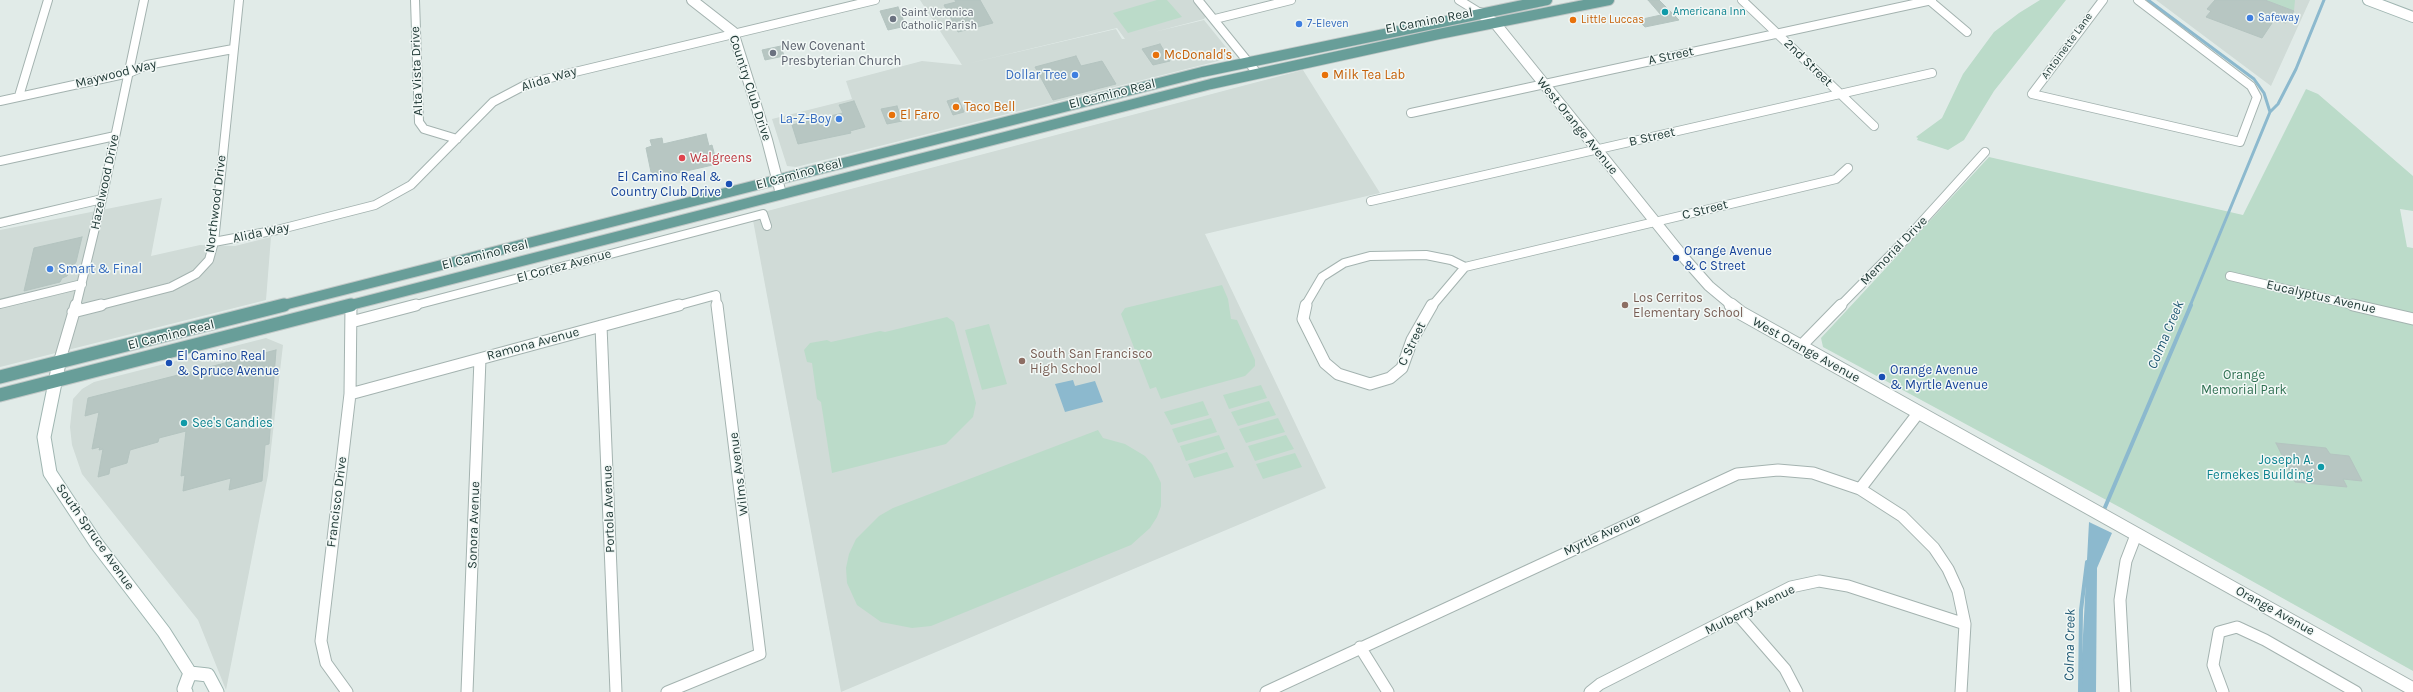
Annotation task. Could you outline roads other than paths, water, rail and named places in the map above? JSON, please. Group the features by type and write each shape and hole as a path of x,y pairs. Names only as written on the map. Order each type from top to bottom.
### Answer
{"main road":[{"name":"El Camino Real","path":"0,377 1246,62 1547,0"},
{"name":"El Camino Real","path":"0,395 1257,73 1609,0"}],"street":[{"path":"19,96 48,0"},
{"name":"Hazelwood Drive","path":"59,362 82,284 102,199 144,0"},
{"name":"Northwood Drive","path":"73,312 171,287 196,274 209,260 214,242 239,0"},
{"name":"Alta Vista Drive","path":"415,0 419,122 424,129 458,139"},
{"name":"Country Club Drive","path":"692,0 734,32 781,194"},
{"name":"Alida Way","path":"214,242 277,230 375,205 411,185 493,102 529,83 734,32 875,0"},
{"path":"1198,0 1215,19 1246,62 1257,73"},
{"path":"1215,19 1291,0"},
{"name":"West Orange Avenue","path":"1459,0 1495,23 1542,84 1686,260 1731,305 1761,326 1919,412 2136,535"},
{"name":"2nd Street","path":"1742,0 1874,126"},
{"path":"1930,0 1967,32"},
{"name":"A Street","path":"1411,113 1930,0"},
{"name":"Antoinette Lane","path":"2103,0 2032,94 2240,142 2257,97 2251,86 2138,0"},
{"path":"2386,0 2413,12"},
{"path":"2375,1 2413,17"},
{"name":"Maywood Way","path":"0,100 129,74 147,65 233,49"},
{"name":"B Street","path":"1372,201 1932,73"},
{"path":"0,161 115,136"},
{"name":"Memorial Drive","path":"1800,347 1909,236 1985,152"},
{"name":"C Street","path":"1465,267 1451,260 1426,255 1370,256 1344,263 1322,278 1304,308 1303,319 1325,363 1338,374 1370,384 1390,378 1402,368 1412,340 1435,300 1465,267 1836,179 1848,168"},
{"path":"0,222 102,199"},
{"name":"El Cortez Avenue","path":"351,322 763,214 767,226"},
{"name":"Eucalyptus Avenue","path":"2230,276 2413,319"},
{"path":"0,304 82,284"},
{"name":"Ramona Avenue","path":"350,394 716,295"},
{"name":"Wilms Avenue","path":"667,692 760,654 716,295"},
{"name":"Francisco Drive","path":"342,691 326,663 321,641 350,394 351,305"},
{"name":"Portola Avenue","path":"601,326 616,692"},
{"name":"Sonora Avenue","path":"467,692 480,359"},
{"name":"South Spruce Avenue","path":"59,362 44,436 50,473 96,543 164,632 190,673"},
{"path":"1860,489 1919,412"},
{"name":"Myrtle Avenue","path":"1266,692 1360,647 1737,474 1778,470 1813,473 1860,489 1902,516 1934,548 1948,569 1958,591 1965,624 1961,692"},
{"path":"2125,692 2120,600 2126,561 2136,535"},
{"name":"Orange Avenue","path":"2136,535 2413,689"},
{"name":"Mulberry Avenue","path":"1590,692 1600,684 1738,615 1790,587 1819,582 1848,586 1965,624"},
{"path":"1738,615 1786,669 1797,692"},
{"path":"2223,692 2213,665 2219,632 2237,627 2265,640 2356,692"},
{"path":"1360,647 1388,692"},
{"path":"186,692 184,689 190,673 208,675 217,692"}],"water":[{"path":"1073,380 1075,386 1095,381 1103,402 1065,412 1055,384"},
{"path":"2089,522 2112,533 2097,568 2096,692 2080,692"}],"waterway":[{"path":"2148,0 2254,79 2264,93 2270,112"},
{"name":"Colma Creek","path":"2270,112 2278,104 2296,69 2324,0"},
{"name":"Colma Creek","path":"2190,306 2270,112"},
{"name":"Colma Creek","path":"2103,512 2191,305"},
{"name":"Colma Creek","path":"2080,692 2081,610 2087,562"}],"place":[{"name":"Americana Inn","path":"1665,12"},
{"name":"Safeway","path":"2250,18"},
{"name":"Saint Veronica Catholic Parish","path":"893,19"},
{"name":"Little Luccas","path":"1573,20"},
{"name":"7-Eleven","path":"1299,24"},
{"name":"New Covenant Presbyterian Church","path":"773,53"},
{"name":"McDonald's","path":"1156,55"},
{"name":"Dollar Tree","path":"1075,75"},
{"name":"Milk Tea Lab","path":"1325,75"},
{"name":"Taco Bell","path":"956,107"},
{"name":"El Faro","path":"892,115"},
{"name":"La-Z-Boy","path":"839,119"},
{"name":"Walgreens","path":"682,158"},
{"name":"El Camino Real & Country Club Drive","path":"729,184"},
{"name":"Orange Avenue & C Street","path":"1676,258"},
{"name":"Smart & Final","path":"50,269"},
{"name":"Los Cerritos Elementary School","path":"1625,305"},
{"name":"South San Francisco High School","path":"1022,361"},
{"name":"El Camino Real & Spruce Avenue","path":"169,363"},
{"name":"Orange Avenue & Myrtle Avenue","path":"1882,377"},
{"name":"See's Candies","path":"184,423"},
{"name":"Joseph A. Fernekes Building","path":"2321,467"}],"park label":[{"name":"Orange Memorial Park","path":"2244,382"}]}
